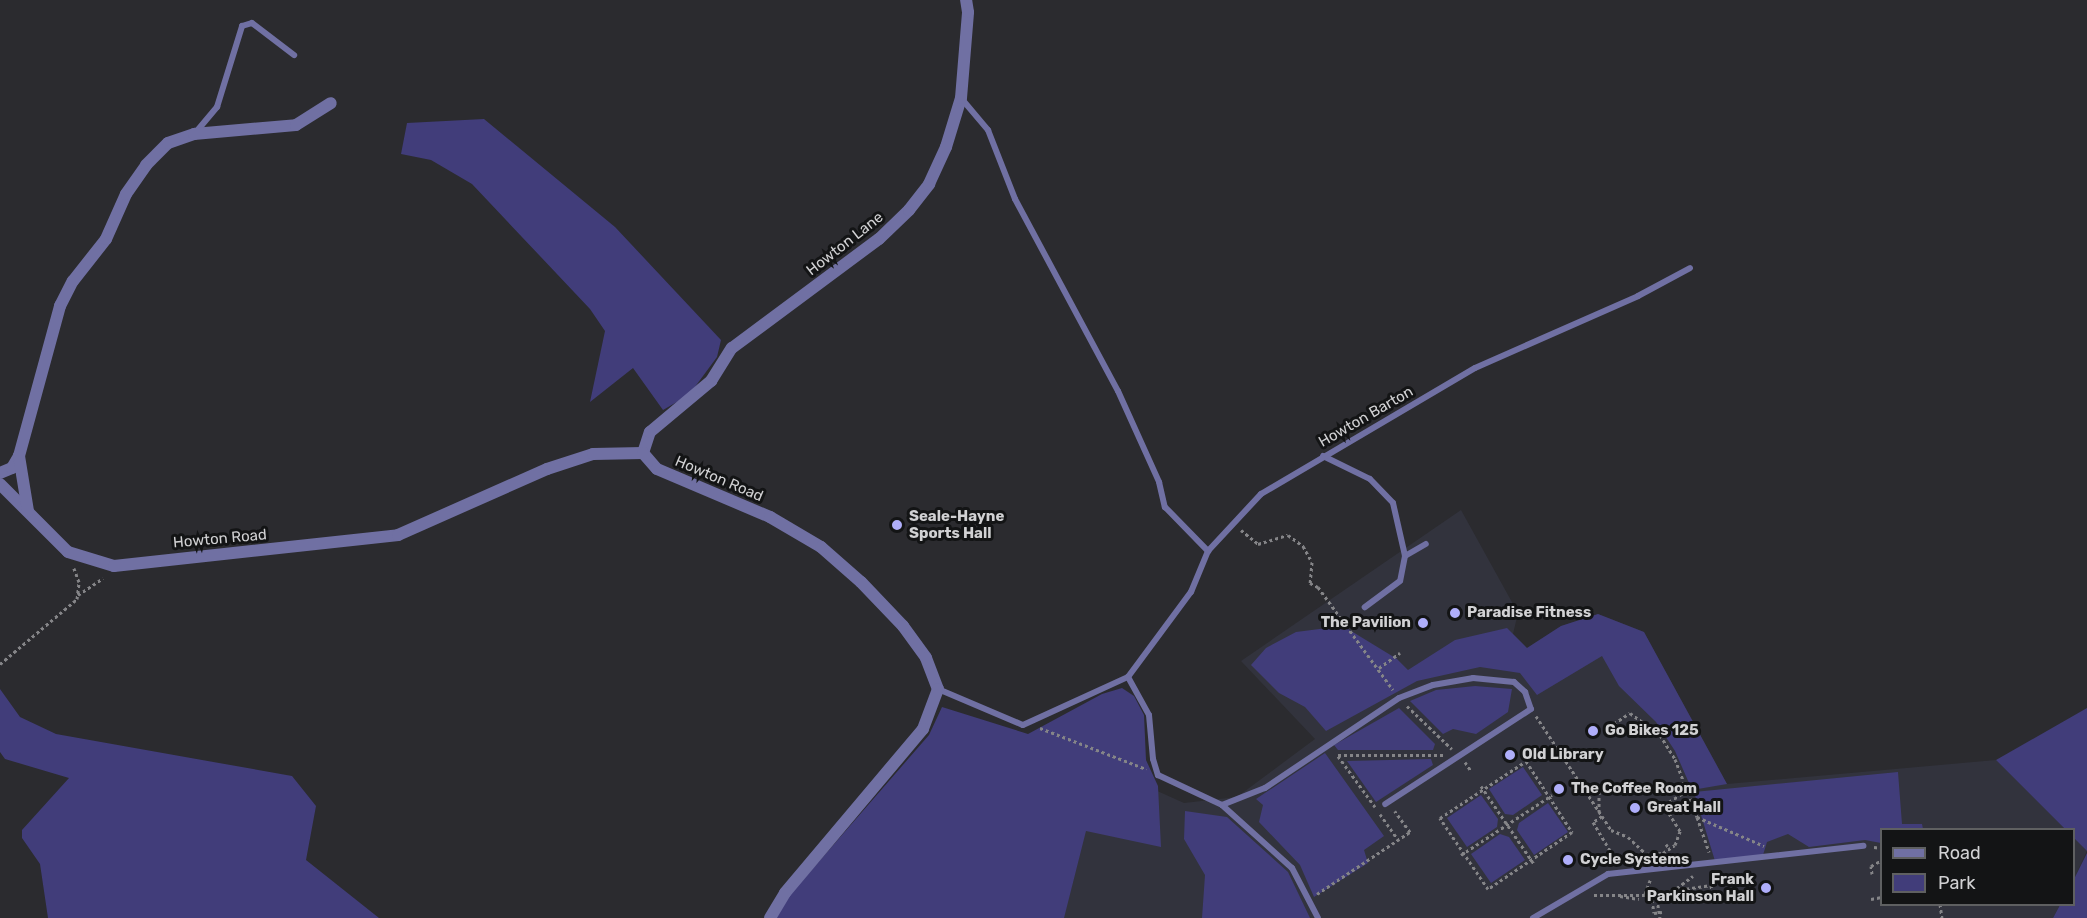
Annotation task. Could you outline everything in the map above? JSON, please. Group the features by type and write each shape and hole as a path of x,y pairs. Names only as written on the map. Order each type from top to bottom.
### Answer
{"street":[{"name":"Howton Lane","path":"642,453 650,432 711,381 732,348 852,261 909,210 929,184 946,147 961,98 968,12 966,0"},
{"path":"0,472 12,468 20,456 60,306 73,281 106,239 126,194 146,165 168,143 194,135 296,125 331,103"},
{"name":"Howton Road","path":"0,484 68,552 114,566 398,534 547,469 593,454 642,453 657,469 770,517 822,547 903,626 926,657 938,689"},
{"path":"20,456 28,511"},
{"path":"770,918 785,893 923,729 938,689"}],"lane":[{"path":"194,135 217,107 242,26 252,23 294,55"},
{"path":"961,98 988,130 1015,199 1118,392 1159,482 1165,507 1208,551"},
{"name":"Howton Barton","path":"1128,677 1191,592 1208,551 1261,494 1474,368 1638,296 1690,268"},
{"path":"1323,456 1370,479 1394,503 1405,556 1400,581 1365,608"},
{"path":"1405,556 1426,544"},
{"path":"938,689 1023,725 1128,677 1149,715 1153,759 1158,775 1222,805 1292,868 1318,918"},
{"path":"1222,805 1265,788 1326,744 1399,698 1433,686 1473,678 1514,682 1525,693 1531,709 1387,803"},
{"path":"1533,918 1590,882 1622,871 1863,846"}],"path":[{"path":"1236,522 1246,537 1258,544 1288,535 1303,546 1312,562 1310,584 1318,587 1399,698 1459,755"},
{"path":"68,552 79,582 78,595"},
{"path":"0,664 78,595 126,564"},
{"path":"1379,668 1400,653"},
{"path":"1531,709 1611,830 1628,837 1646,854 1670,850"},
{"path":"1609,727 1630,713 1660,735 1675,759 1709,852"},
{"path":"1049,730 1158,775"},
{"path":"1326,744 1338,755 1398,840"},
{"path":"1338,755 1432,754"},
{"path":"1572,832 1527,761 1482,788 1439,819 1488,889 1572,832 1577,832"},
{"path":"1599,784 1599,812"},
{"path":"1482,788 1534,864"},
{"path":"1670,850 1680,831 1664,806 1686,791"},
{"path":"1462,854 1550,796"},
{"path":"1308,899 1410,832 1387,803"},
{"path":"1602,816 1591,823 1622,871"},
{"path":"1697,817 1764,846"},
{"path":"1666,844 1670,850"},
{"path":"1872,874 1871,866 1880,861"},
{"path":"1645,895 1650,880"},
{"path":"1595,894 1645,895 1711,885 1713,901"},
{"path":"1656,893 1660,918"},
{"path":"1651,894 1654,913 1662,912"},
{"path":"1618,895 1639,899"},
{"path":"1871,899 1880,897"}],"shaded area":[{"path":"1461,510 1518,613 1513,634 1527,648 1561,626 1598,614 1644,632 1727,784 1996,760 2064,828 1880,828 1880,906 2059,906 2053,918 780,918 1055,745 1184,803 1237,797 1315,739 1241,661"},
{"path":"2075,839 2087,851 2075,877"}],"green space":[{"path":"484,119 615,227 721,340 717,357 689,395 663,410 633,368 590,402 605,331 590,309 472,184 431,160 401,154 407,123"},
{"path":"1598,614 1644,632 1727,784 1692,790 1675,751 1656,722 1619,686 1602,656 1537,695 1520,673 1480,667 1417,681 1326,731 1305,707 1279,693 1251,665 1266,648 1296,632 1343,626 1397,659 1408,670 1455,640 1507,628 1527,648 1561,626"},
{"path":"1475,686 1512,689 1508,712 1476,734 1453,729 1443,734 1410,701 1436,690"},
{"path":"1122,688 1134,696 1144,715 1146,760 1158,786 1161,847 1086,831 1064,918 776,918 788,897 929,735 942,707 1028,734 1102,694"},
{"path":"0,689 20,717 56,734 292,776 316,806 306,860 379,918 48,918 40,864 22,838 22,830 69,778 5,759 0,752"},
{"path":"1399,708 1435,744 1433,750 1338,750 1334,745"},
{"path":"2087,708 2087,851 2075,839 2075,828 2064,828 1996,760"},
{"path":"1325,753 1384,836 1364,850 1368,863 1314,897 1300,865 1259,822 1263,805 1256,799"},
{"path":"1431,759 1433,765 1376,802 1347,761"},
{"path":"1523,767 1542,795 1513,815 1505,814 1489,789"},
{"path":"1898,772 1902,824 1922,824 1923,828 1880,828 1880,843 1865,840 1809,847 1788,834 1767,842 1763,855 1715,861 1694,792"},
{"path":"1481,795 1498,819 1497,827 1467,847 1447,818"},
{"path":"1548,803 1568,832 1534,855 1517,830 1519,823"},
{"path":"1185,811 1227,817 1288,872 1310,918 1202,918 1205,875 1184,839"},
{"path":"1500,834 1509,837 1525,860 1491,883 1471,854"},
{"path":"2087,853 2087,918 2053,918 2059,906 2075,906 2075,877"}],"place":[{"name":"Seale-Hayne Sports Hall","path":"897,525"},
{"name":"Paradise Fitness","path":"1455,613"},
{"name":"The Pavilion","path":"1423,623"},
{"name":"Go Bikes 125","path":"1593,731"},
{"name":"Old Library","path":"1510,755"},
{"name":"The Coffee Room","path":"1559,789"},
{"name":"Great Hall","path":"1635,808"},
{"name":"Cycle Systems","path":"1568,860"},
{"name":"Frank Parkinson Hall","path":"1766,888"}]}
